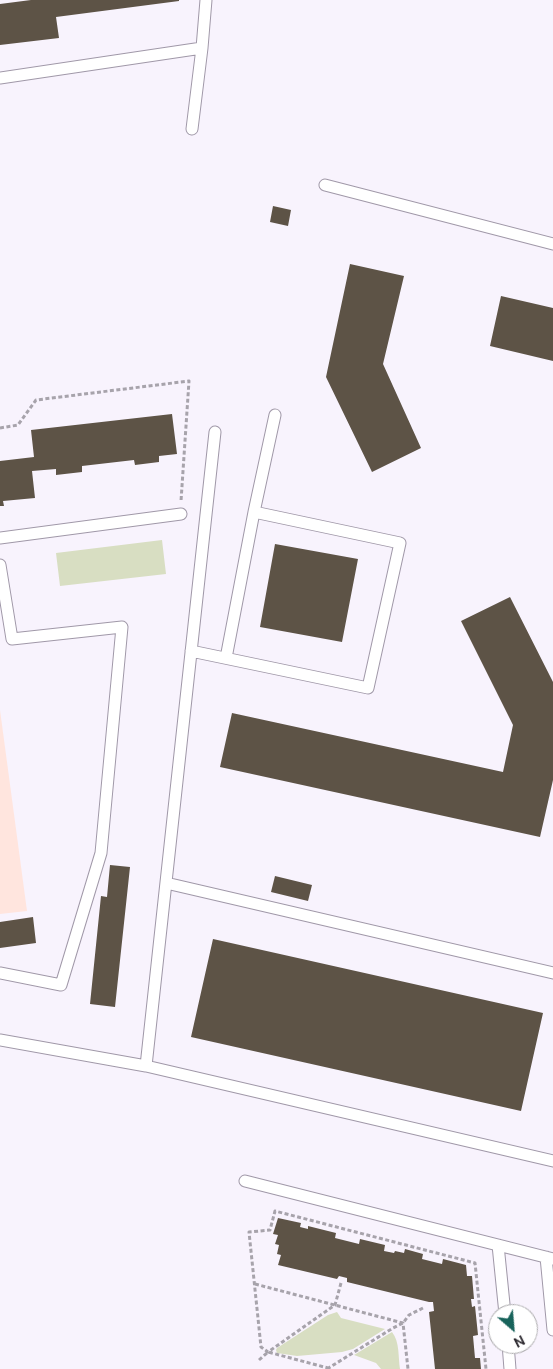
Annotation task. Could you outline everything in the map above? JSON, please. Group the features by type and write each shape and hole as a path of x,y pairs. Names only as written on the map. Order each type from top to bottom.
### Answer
{"lane":[{"path":"192,129 206,0"},
{"path":"0,78 202,48"},
{"path":"325,185 553,244"},
{"path":"226,658 275,415"},
{"path":"146,1066 214,432"},
{"path":"191,651 368,688 400,543 254,512"},
{"path":"0,538 180,514"},
{"path":"0,565 12,639 122,627 101,853 60,985 0,974"},
{"path":"166,883 553,973"},
{"path":"0,1040 146,1066 553,1161"},
{"path":"245,1181 549,1258 553,1330"},
{"path":"498,1245 504,1304"},
{"path":"509,1354 510,1369"}],"path":[{"path":"0,428 18,425 36,400 189,381 180,514"},
{"path":"425,1307 409,1315 404,1323 329,1369 268,1352 261,1347 249,1232 270,1230 275,1211 475,1263 486,1369"},
{"path":"259,1360 335,1305 341,1283"},
{"path":"255,1284 404,1323"},
{"path":"404,1323 408,1369"}],"shaded area":[{"path":"0,710 27,911 0,914"}],"green space":[{"path":"162,540 166,574 60,586 56,553"},
{"path":"337,1312 341,1318 385,1329 353,1349 342,1352 297,1356 277,1353 277,1348 328,1315"},
{"path":"392,1332 398,1345 400,1369 381,1369 376,1363 354,1355"}],"building":[{"path":"31,0 179,1 56,17 59,38 0,45 0,4"},
{"path":"273,206 291,210 288,226 270,222"},
{"path":"350,264 404,276 383,364 421,448 372,472 326,377"},
{"path":"501,296 553,308 553,361 490,346"},
{"path":"172,414 177,454 159,456 159,462 135,465 134,460 82,466 82,472 56,475 56,469 32,471 35,498 3,501 4,506 0,506 0,461 34,457 31,430"},
{"path":"275,544 358,559 342,642 260,627"},
{"path":"510,597 553,682 553,780 540,837 220,767 232,713 503,772 513,725 461,621"},
{"path":"110,865 130,867 115,1007 90,1004 101,896 107,897"},
{"path":"275,876 312,885 308,901 271,892"},
{"path":"33,917 36,943 0,948 0,922"},
{"path":"213,939 543,1013 521,1111 191,1037"},
{"path":"278,1218 301,1223 300,1227 308,1229 308,1226 336,1233 335,1238 359,1244 360,1239 385,1245 384,1251 404,1253 405,1249 423,1254 422,1259 442,1264 443,1259 466,1265 467,1276 472,1276 474,1299 471,1299 472,1307 475,1306 478,1335 473,1336 475,1358 480,1358 481,1369 435,1369 429,1312 434,1311 433,1302 347,1282 347,1278 339,1276 337,1279 278,1265 281,1255 277,1254 279,1245 275,1244 278,1235 273,1234"}]}
